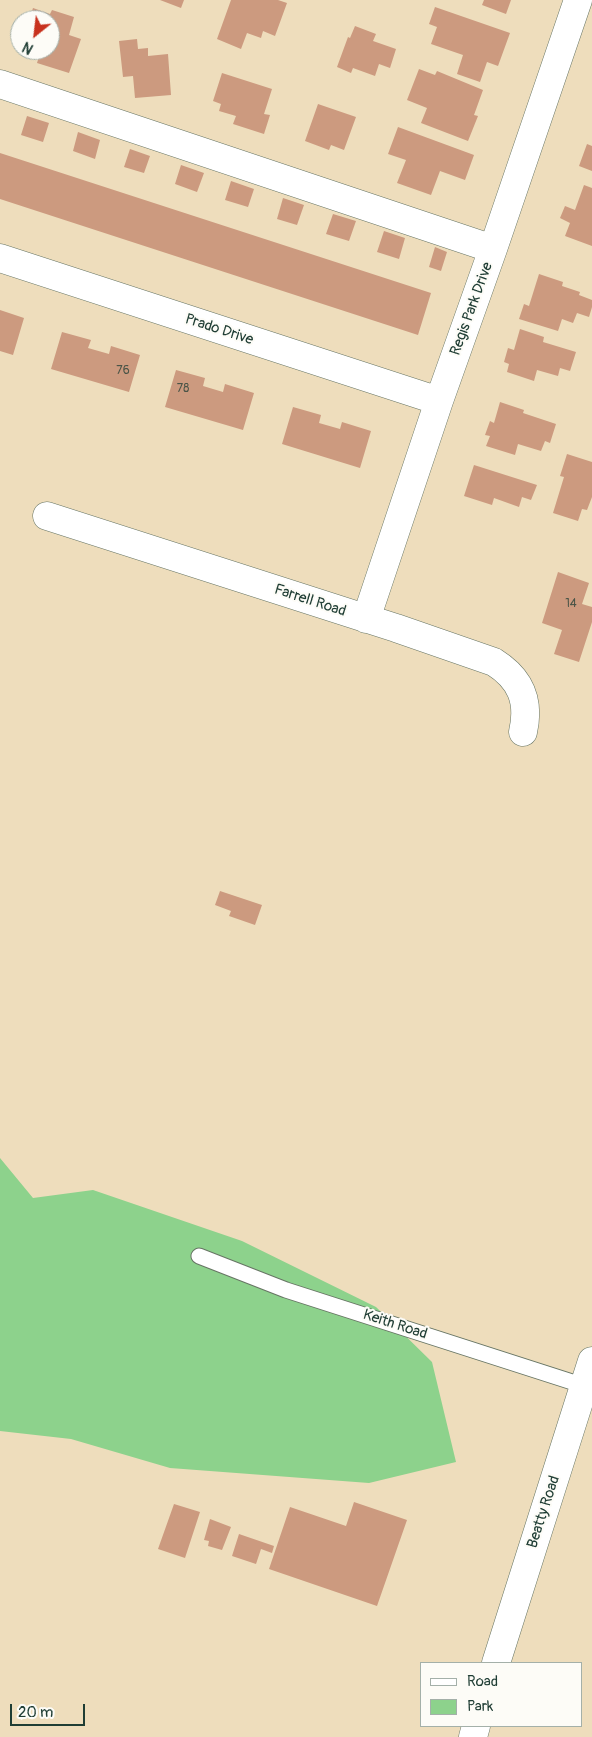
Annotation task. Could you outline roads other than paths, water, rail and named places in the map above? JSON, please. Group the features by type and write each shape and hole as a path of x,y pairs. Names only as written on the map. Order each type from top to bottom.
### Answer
{"street":[{"name":"Regis Park Drive","path":"366,618 578,0"},
{"path":"0,84 493,249"},
{"name":"Prado Drive","path":"0,258 439,401"},
{"name":"Farrell Road","path":"47,516 366,618 494,662 507,671 523,694 526,708 524,732"},
{"name":"Beatty Road","path":"496,1662 589,1379"}],"lane":[{"name":"Keith Road","path":"199,1256 286,1290 589,1379"}]}
